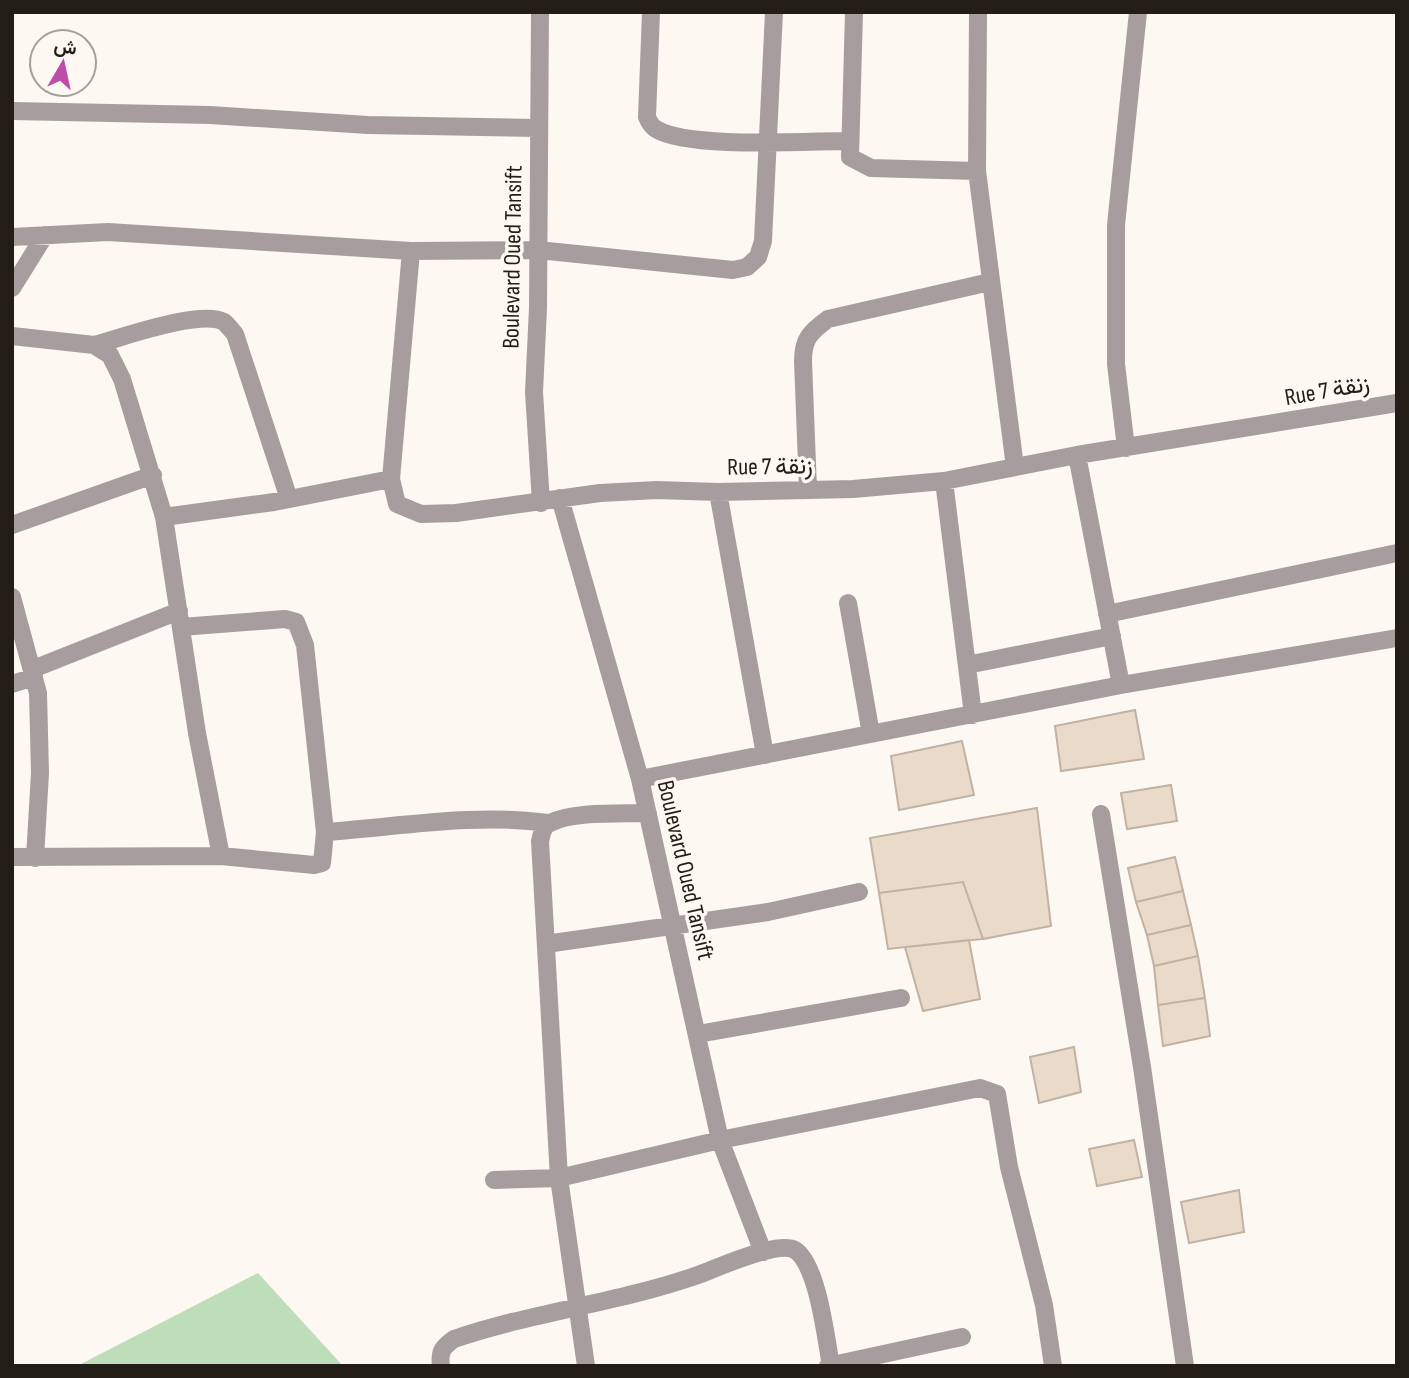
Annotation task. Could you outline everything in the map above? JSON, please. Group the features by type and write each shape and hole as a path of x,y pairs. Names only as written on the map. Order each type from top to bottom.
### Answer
{"street":[{"name":"Boulevard Oued Tansift","path":"540,12 534,392 541,503"},
{"path":"651,12 647,117 653,128 668,135 766,142 848,141"},
{"path":"12,237 108,232 411,251 538,250 704,269 733,270 747,267 758,257 763,241 774,12"},
{"path":"854,12 848,141 850,157 871,168 977,171"},
{"path":"978,12 977,171 1016,467"},
{"path":"1126,448 1116,364 1116,225 1138,12"},
{"path":"12,111 210,115 368,125 538,128"},
{"path":"12,288 44,235"},
{"path":"164,517 289,499 391,479 411,251"},
{"path":"808,490 803,344 811,331 828,319 990,282"},
{"path":"12,336 94,345 180,322 207,319 223,322 235,334 289,499"},
{"path":"94,345 110,355 122,379 164,517 221,856"},
{"name":"Rue 7 زنقة","path":"391,479 397,504 421,514 456,513 541,503 560,498 657,490 808,490 943,481 1077,455 1397,402"},
{"path":"1077,455 1121,685"},
{"path":"12,525 153,475"},
{"path":"943,481 973,715"},
{"path":"718,492 765,755"},
{"name":"Boulevard Oued Tansift","path":"560,498 640,779 720,1140 763,1252"},
{"path":"1107,614 1397,553"},
{"path":"12,597 38,692 40,773 35,858"},
{"path":"848,603 872,734"},
{"path":"12,684 34,673 180,619 285,619 296,622 302,632 309,669 325,832 322,863 314,865 221,856 12,857"},
{"path":"967,665 1112,636"},
{"path":"640,779 1121,685 1397,638"},
{"path":"325,832 448,822 526,820 548,823 568,818 648,813"},
{"path":"1101,814 1142,1067 1185,1366"},
{"path":"548,823 542,830 540,841 559,1178 586,1366"},
{"path":"546,944 768,912 859,892"},
{"path":"698,1034 901,998"},
{"path":"494,1180 559,1178 720,1140 980,1088 996,1094 1009,1167 1044,1306 1053,1366"},
{"path":"441,1366 439,1355 443,1347 454,1339 677,1282 763,1252 788,1248 796,1251 806,1263 815,1289 830,1366 962,1336"}],"green space":[{"path":"258,1273 343,1366 77,1366"}],"building":[{"path":"1135,710 1144,759 1061,771 1055,726"},
{"path":"962,741 974,795 899,810 891,756"},
{"path":"1171,785 1177,821 1127,829 1121,793"},
{"path":"1037,808 1051,926 983,939 963,882 879,893 870,838"},
{"path":"1175,857 1183,891 1136,902 1128,868"},
{"path":"963,882 983,939 888,949 879,893"},
{"path":"1183,891 1191,925 1147,935 1136,902"},
{"path":"1191,925 1198,956 1154,966 1147,935"},
{"path":"969,940 980,999 923,1011 905,947"},
{"path":"1198,956 1205,998 1158,1005 1154,966"},
{"path":"1205,998 1210,1036 1163,1046 1158,1005"},
{"path":"1074,1047 1081,1092 1039,1103 1030,1057"},
{"path":"1134,1140 1142,1177 1097,1186 1089,1149"},
{"path":"1239,1190 1244,1232 1189,1243 1181,1202"}]}
